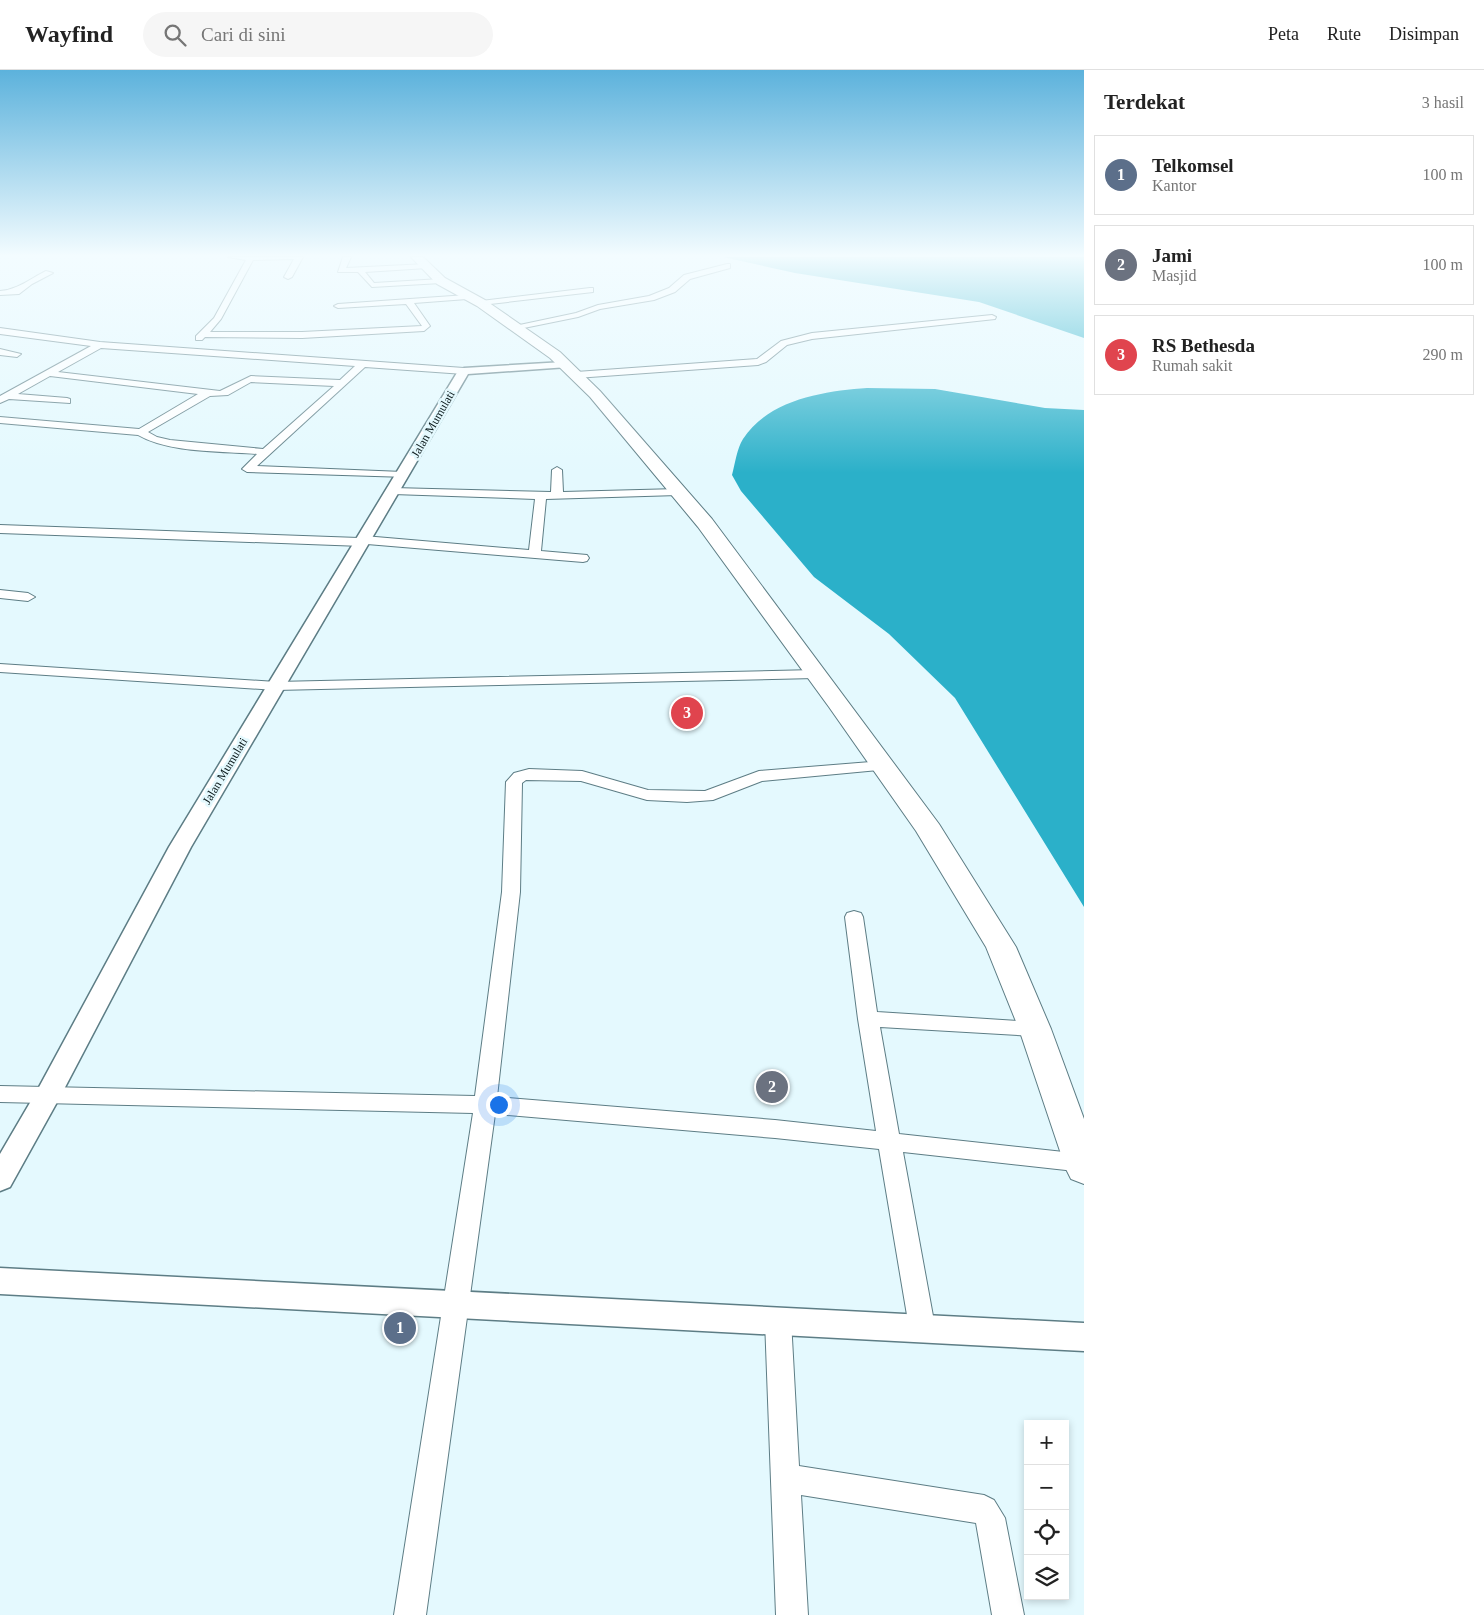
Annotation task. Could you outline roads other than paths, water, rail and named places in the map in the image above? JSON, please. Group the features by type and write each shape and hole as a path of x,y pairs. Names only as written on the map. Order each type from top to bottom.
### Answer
{"highway":[{"path":"517,329 555,355 570,370 623,425 705,523 929,830 1001,948 1035,1029 1083,1166"}],"street":[{"path":"182,352 208,329"},
{"path":"204,334 302,335 405,329"},
{"path":"0,331 100,345 464,371 570,370 758,362 784,343 812,336 877,329"},
{"path":"5,398 100,345"},
{"path":"0,352 17,354"},
{"path":"363,364 247,470 541,496 678,492"},
{"name":"Jalan Mumulati","path":"0,1179 48,1095 180,847 464,371"},
{"path":"50,374 227,393 245,380 251,379 340,383"},
{"path":"142,432 208,392"},
{"path":"5,398 67,401"},
{"path":"0,420 142,432 159,441 267,452"},
{"path":"557,470 558,496"},
{"path":"536,554 541,496"},
{"path":"0,529 363,541 583,558"},
{"path":"0,594 28,597"},
{"path":"0,668 276,686 815,674"},
{"path":"410,1615 486,1105 511,892 514,850 514,786 520,776 529,774 582,776 647,795 667,798 707,796 759,776 883,766"},
{"path":"854,916 868,1019 922,1327"},
{"path":"868,1019 1035,1029"},
{"path":"0,1094 486,1105 682,1120 889,1142 1083,1166"},
{"path":"0,1281 922,1327 1084,1338"},
{"path":"778,1320 792,1615"},
{"path":"786,1478 984,1510 990,1518 1008,1615"}],"water":[{"path":"1058,329 1084,329 1084,338"},
{"path":"867,388 935,389 1045,408 1084,410 1084,907 955,698 889,634 814,577 741,491 732,475 743,439 754,425 767,415 783,406 816,395"}],"place":[{"name":"RS Bethesda","path":"687,713"},
{"name":"Jami","path":"772,1087"},
{"name":"Telkomsel","path":"400,1328"}]}
